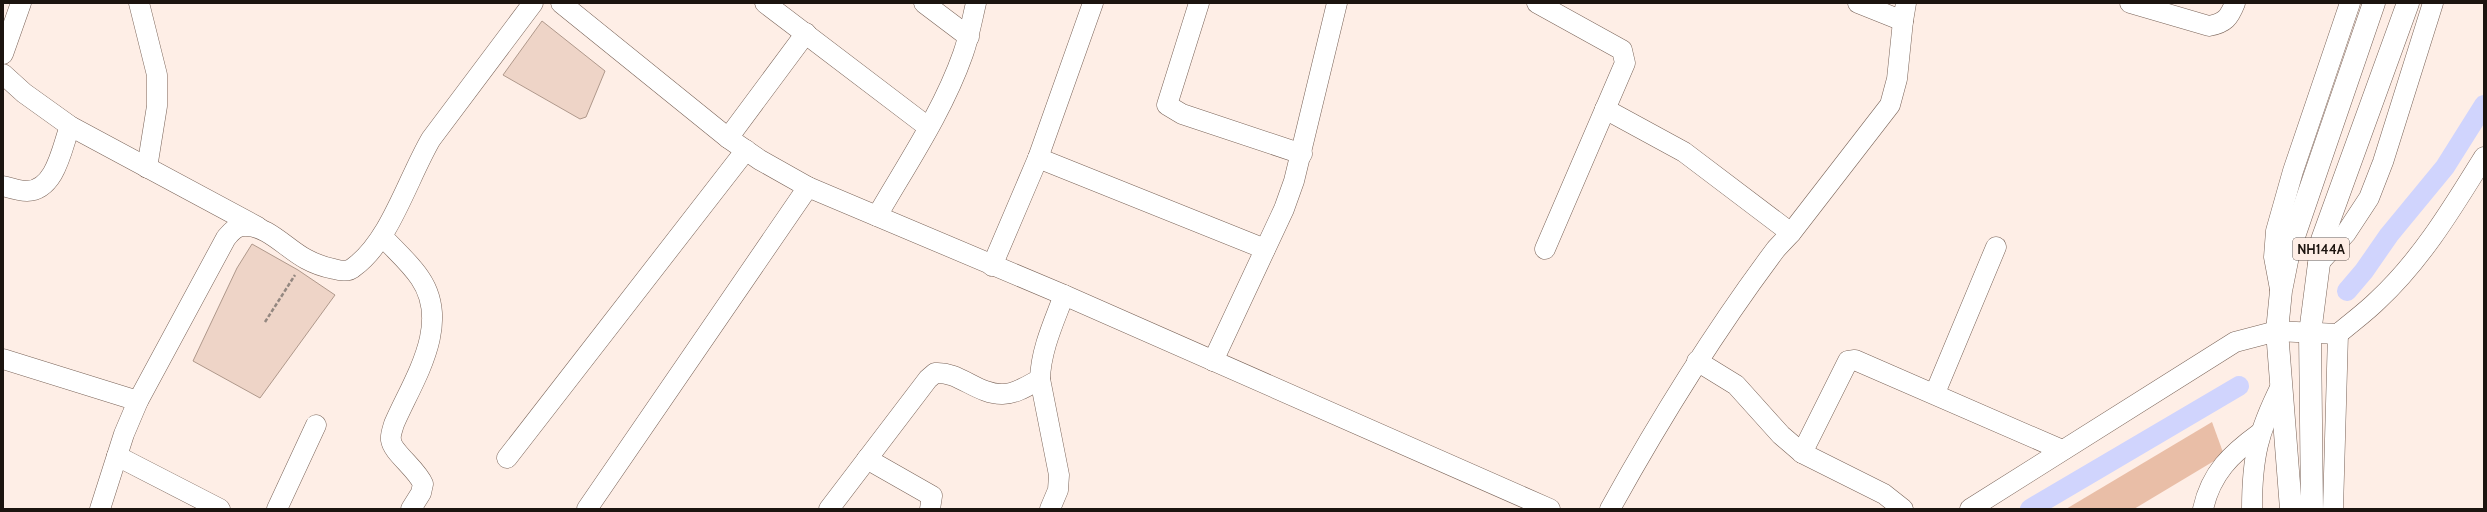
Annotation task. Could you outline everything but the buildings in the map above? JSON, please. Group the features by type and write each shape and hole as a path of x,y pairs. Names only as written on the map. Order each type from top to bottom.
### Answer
{"highway":[{"name":"NH144A","path":"2291,509 2277,331 2281,291 2289,251 2374,3"},
{"name":"NH144A","path":"2312,509 2310,333 2322,240 2408,3"}],"street":[{"path":"3,54 21,3"},
{"path":"139,3 157,75 157,106 147,168"},
{"path":"3,74 24,93 70,126 263,230 305,259 336,270 353,269 369,255 383,237 417,162 431,139 533,3"},
{"path":"561,3 728,138 808,187 992,266 1064,295 1550,509"},
{"path":"766,3 928,127"},
{"path":"924,3 969,37"},
{"path":"877,216 928,127 958,69 969,37 976,3"},
{"path":"992,266 1038,158 1093,3"},
{"path":"1199,3 1167,105 1182,114 1302,154"},
{"path":"1213,361 1284,209 1302,154 1338,3"},
{"path":"1537,3 1622,50 1625,62 1545,249"},
{"path":"1610,509 1658,423 1697,361 1757,274 1791,233 1890,105 1897,79 1904,12 1858,3"},
{"path":"2130,3 2209,26 2222,23 2226,20 2230,16 2235,3"},
{"path":"2281,291 2274,257 2276,231 2298,157 2350,3"},
{"path":"2318,264 2346,233 2369,198 2383,162 2433,3"},
{"path":"728,138 806,33"},
{"path":"1605,109 1684,152 1791,233"},
{"path":"3,186 26,191 38,189 46,183 52,175 70,126"},
{"path":"507,458 746,150"},
{"path":"1970,509 2216,352 2235,342 2277,331 2338,334 2378,300 2400,277 2448,214 2484,157"},
{"path":"1038,158 1265,249"},
{"path":"587,509 808,187"},
{"path":"100,509 117,456 138,401 226,238 234,228 247,226 263,230"},
{"path":"383,237 420,278 430,297 433,312 429,345 394,424 391,440 394,447 412,466 423,484 421,493 411,509"},
{"path":"1935,393 1996,247"},
{"path":"1050,509 1058,490 1059,476 1040,380 1044,350 1064,295"},
{"path":"2333,509 2338,334"},
{"path":"3,359 138,401"},
{"path":"1802,452 1848,362 1855,360 1935,393 2062,450"},
{"path":"1697,361 1736,385 1781,436 1802,452 1884,494 1903,509"},
{"path":"829,509 928,378 935,373 952,376 995,394 1013,392 1040,380"},
{"path":"2252,509 2254,454 2260,434 2281,386"},
{"path":"277,509 316,425"},
{"path":"2203,509 2208,489 2222,465 2233,453 2260,434"},
{"path":"117,456 220,509"},
{"path":"866,459 932,496 930,509"}],"path":[{"path":"265,322 305,259"}],"shaded area":[{"path":"2212,422 2224,455 2134,509 2066,509"}],"waterway":[{"path":"2347,291 2364,271 2389,235 2445,167 2484,105"},
{"path":"2030,509 2239,386"}]}
